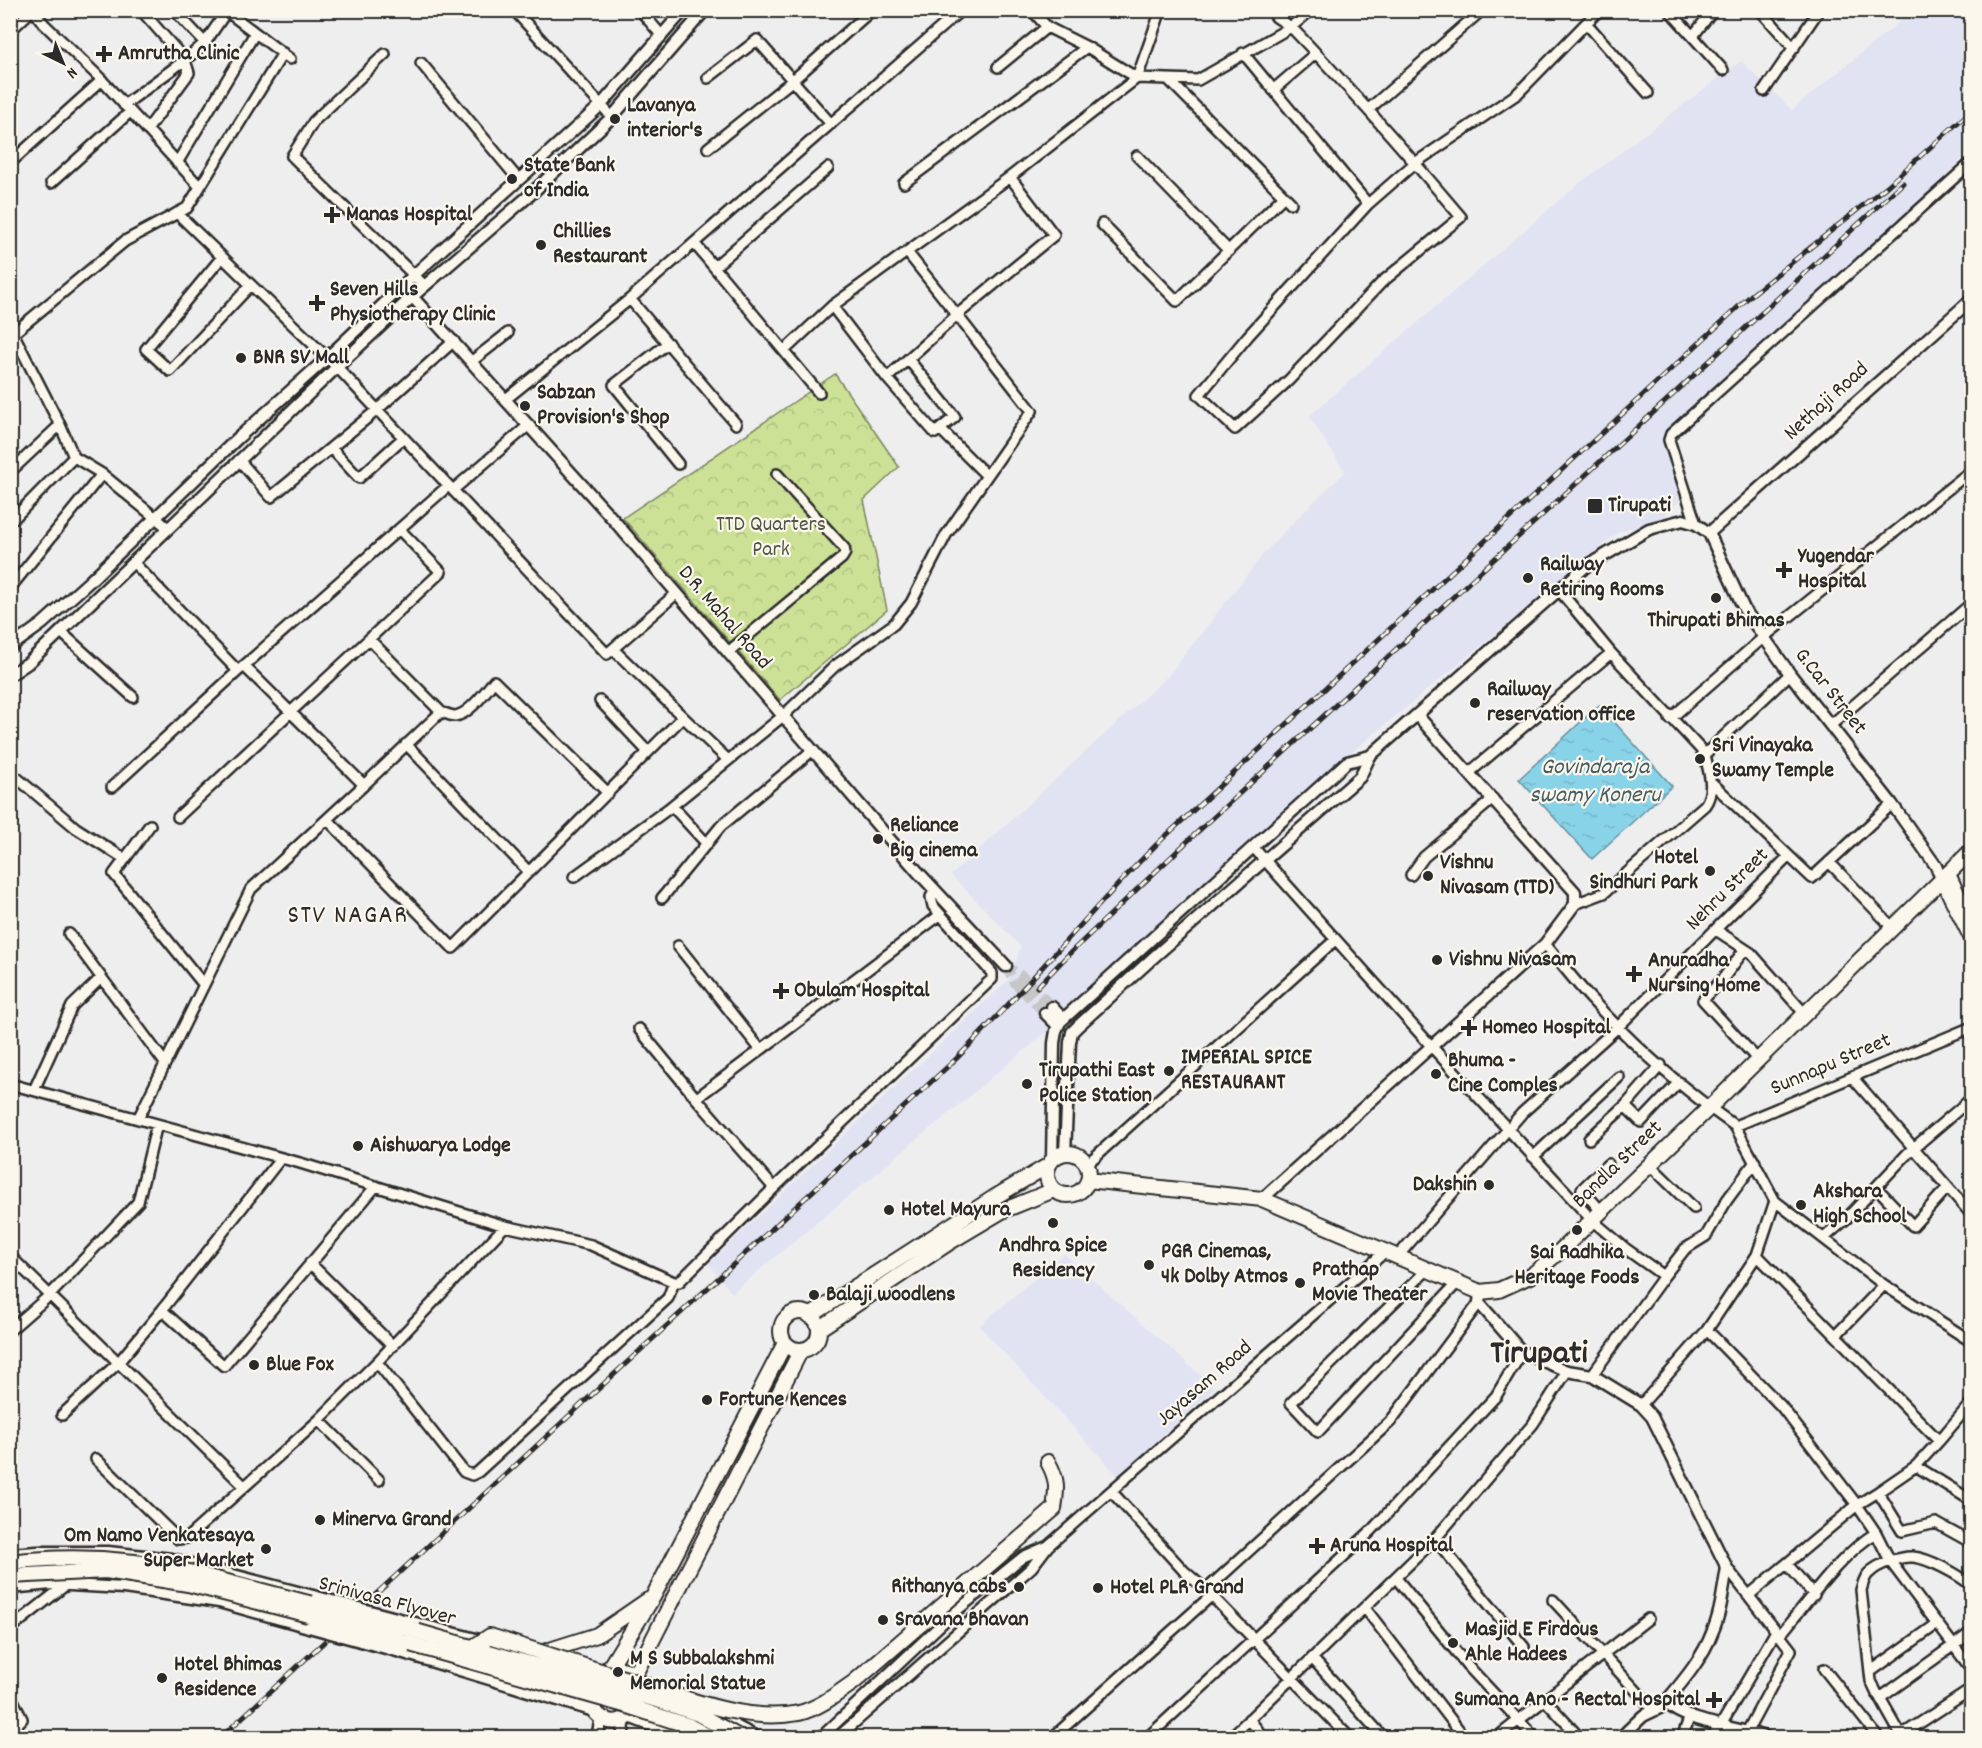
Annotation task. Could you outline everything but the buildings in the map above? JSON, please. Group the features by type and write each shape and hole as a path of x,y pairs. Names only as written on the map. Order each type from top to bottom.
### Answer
{"main road":[{"name":"Bandla Street","path":"1480,1298 1532,1275 1709,1108 1893,927 1941,872 1971,850"},
{"path":"1941,872 1971,922"},
{"path":"1941,872 1971,941"},
{"path":"810,1316 1065,1153 1080,1156 1087,1164 1088,1180 1083,1189 1074,1194 1063,1194 1054,1190 1047,1176 1050,1163"},
{"path":"1088,1180 1262,1199 1458,1282 1480,1298"},
{"path":"819,1329 810,1316 796,1313 784,1321 781,1334 785,1343 792,1349 808,1348 814,1343 819,1329 950,1242 1002,1211 1054,1190"},
{"path":"785,1343 653,1597 604,1670 590,1686 588,1695 597,1714 617,1721 627,1718 638,1708 641,1698 636,1678 801,1350"},
{"path":"473,1647 490,1636 686,1698 746,1713 772,1715 800,1712 824,1703 855,1682 1054,1509 1058,1487 1048,1462"},
{"name":"Srinivasa Flyover","path":"10,1562 65,1558 114,1560 165,1566 308,1601 657,1700 698,1714 741,1737"},
{"name":"Srinivasa Flyover","path":"10,1576 106,1571 188,1584 301,1613 628,1706 689,1726 711,1737"},
{"path":"536,1655 597,1635 653,1597"},
{"path":"604,1670 620,1668 636,1678"}],"street":[{"path":"10,31 32,10 102,80 200,187"},
{"path":"141,10 185,60 189,73 147,130"},
{"path":"174,10 205,43"},
{"path":"514,10 612,117"},
{"path":"640,10 662,36"},
{"path":"10,646 42,624 91,580 238,437 601,105 684,10"},
{"path":"10,675 28,663 61,632 413,296 531,194 612,117 705,10"},
{"path":"708,148 793,80 872,10"},
{"path":"506,399 630,299 961,10"},
{"path":"1032,10 1047,27 1087,47 1137,78 1169,80 1198,80 1291,27 1311,10"},
{"path":"784,351 832,306 1010,177 1137,78 1161,10"},
{"path":"1271,10 1276,17 1291,27 1370,109 1415,163 1461,217 1382,282 1289,380 1235,429 1199,395 1248,336 1368,204 1415,163 1517,94 1599,10"},
{"path":"1370,109 1471,14 1482,10"},
{"path":"1668,10 1724,70"},
{"path":"1693,36 1713,10"},
{"path":"1760,10 1794,48"},
{"path":"1764,91 1819,10"},
{"path":"51,183 128,108 205,43 226,11 286,56 187,208 125,241 12,334 60,424 74,457 102,474 168,528"},
{"path":"1586,23 1648,93"},
{"path":"998,67 1047,27"},
{"path":"177,163 255,33"},
{"path":"708,78 757,40 831,124"},
{"path":"904,183 1087,47"},
{"path":"1243,53 1368,204"},
{"path":"1273,90 1316,53"},
{"path":"385,54 314,121 292,156 425,286"},
{"path":"421,63 519,179"},
{"path":"10,163 102,80"},
{"path":"1102,224 1177,301 1228,251 1288,200 1169,80"},
{"path":"1137,156 1228,251"},
{"path":"1696,524 1669,440 1671,434 1971,162"},
{"path":"714,267 828,168"},
{"path":"888,378 957,315 1054,235 1010,177"},
{"path":"177,213 337,367 607,654 677,593"},
{"path":"694,243 819,393"},
{"path":"574,877 672,806 783,716 825,674 894,624 911,603 946,535 1032,411 907,252"},
{"path":"222,257 146,349 170,370 251,285"},
{"name":"D.R. Mahal Road","path":"402,287 413,296 506,399 935,890 1006,966"},
{"path":"630,299 736,424"},
{"name":"Nethaji Road","path":"1709,533 1971,299"},
{"path":"832,306 888,378 935,433 955,417 908,359"},
{"path":"472,361 508,333"},
{"path":"239,460 271,498 377,410 454,341"},
{"path":"668,343 614,386 678,464"},
{"path":"10,472 60,424"},
{"path":"112,787 399,529 529,425"},
{"path":"940,429 986,475"},
{"path":"331,448 359,478 403,438"},
{"path":"14,518 74,457"},
{"path":"1670,719 1764,637 1971,470"},
{"path":"10,588 102,474"},
{"path":"728,652 842,558 845,553 844,548 777,474"},
{"path":"1065,1153 1072,1032 1155,956 1360,777 1370,756 1585,567 1649,529 1683,520 1696,524 1709,533"},
{"path":"178,817 441,572 399,529"},
{"name":"G.Car Street","path":"1709,533 1744,609 1790,674 1892,804 1941,872"},
{"path":"133,562 241,669 291,711 364,785"},
{"path":"1262,1199 1545,944 1575,904 1604,893 1705,805 1710,797 1711,782 1705,754 1611,653 1559,590"},
{"path":"1831,725 1971,603"},
{"path":"61,632 133,697"},
{"path":"369,639 441,712 455,716 466,711 482,697 494,681 608,793"},
{"path":"613,649 728,760"},
{"path":"1470,772 1611,653"},
{"path":"1705,754 1790,674"},
{"path":"600,701 648,752"},
{"path":"138,1119 251,889 441,712"},
{"path":"1417,715 1575,892 1575,904"},
{"path":"327,819 453,948 683,717"},
{"path":"406,744 529,872"},
{"path":"662,898 721,826 813,750"},
{"path":"1050,1163 1054,1043 1061,1022 1347,762 1370,756"},
{"path":"10,772 76,828 125,859"},
{"name":"Nehru Street","path":"1711,782 1812,878 1892,804"},
{"path":"1411,875 1424,857 1493,799"},
{"path":"672,806 707,844"},
{"path":"150,825 114,874 204,985"},
{"path":"1253,847 1533,1157 1596,1215 1626,1249 1664,1276"},
{"name":"Nehru Street","path":"1509,1129 1522,1113 1618,1028 1789,856"},
{"path":"1829,862 1893,927"},
{"path":"10,1084 281,1158 505,1226 591,1245 674,1282 683,1280 774,1188 992,979 992,973 933,906 931,897 935,890"},
{"path":"695,1096 701,1096 760,1049 940,915"},
{"path":"1716,930 1751,953 1804,1013"},
{"path":"69,934 165,1063"},
{"path":"1087,1164 1335,940"},
{"path":"1545,944 1591,1000 1618,1028 1709,1108 1736,1126 1775,1201 1884,1285 1971,1342"},
{"path":"678,946 760,1049"},
{"path":"1745,949 1722,980 1702,1000 1757,1059"},
{"path":"34,1090 72,1006 101,978"},
{"path":"1048,1010 1061,1022"},
{"name":"Sunnapu Street","path":"1736,1126 1971,1027"},
{"path":"639,1029 774,1188"},
{"path":"1589,1139 1624,1106 1661,1065"},
{"path":"1533,1157 1619,1077"},
{"path":"1852,1077 1971,1215"},
{"path":"1624,1106 1641,1122 1679,1082"},
{"path":"1824,1238 1846,1219 1914,1148 1971,1098"},
{"path":"10,1330 50,1295 138,1202 157,1124"},
{"name":"Jayasam Road","path":"837,1737 1032,1567 1048,1546 1392,1254 1509,1129"},
{"path":"62,1415 118,1363 281,1158"},
{"path":"1592,1375 1685,1249 1706,1236 1727,1200 1755,1162"},
{"path":"1596,1215 1582,1189 1608,1164"},
{"path":"1649,1164 1694,1208"},
{"path":"162,1310 224,1366 376,1186"},
{"path":"1876,1187 1913,1226 1948,1187"},
{"path":"1641,1405 1707,1330 1757,1256 1775,1201"},
{"path":"96,1459 178,1539 187,1538 320,1420 505,1226"},
{"path":"10,1256 244,1486"},
{"path":"1757,1256 1939,1442"},
{"path":"310,1263 393,1346"},
{"path":"1428,1269 1291,1403 1318,1432 1458,1282"},
{"path":"377,1362 464,1472 472,1475 668,1298 674,1282"},
{"path":"1836,1335 1884,1285"},
{"path":"1052,1737 1390,1422 1480,1298 1522,1352 1567,1371 1592,1375 1641,1405 1652,1417 1727,1568 1791,1650 1748,1730"},
{"path":"1707,1330 1781,1406 1857,1505 1876,1533 1890,1561 1971,1670"},
{"path":"1148,1737 1371,1531 1496,1396 1522,1352"},
{"path":"1230,1737 1435,1539 1533,1424 1567,1371"},
{"path":"1748,1596 1857,1505 1916,1466 1939,1442 1971,1402"},
{"path":"320,1420 379,1480"},
{"path":"1916,1466 1971,1501"},
{"path":"1112,1492 1184,1571 1350,1737"},
{"path":"1878,1492 1902,1531 1936,1523 1971,1543"},
{"path":"1712,1737 1778,1633 1814,1595 1845,1557 1862,1541 1876,1533"},
{"path":"1435,1539 1524,1647"},
{"name":"Jayasam Road","path":"820,1737 950,1616 1023,1557 1048,1546"},
{"path":"10,1554 37,1551 108,1552 172,1559 536,1655 604,1670"},
{"path":"1971,1586 1966,1580 1927,1560 1911,1556 1890,1561 1869,1572 1863,1581 1861,1590 1871,1680 1899,1736 1971,1689"},
{"path":"1787,1564 1814,1595"},
{"path":"1727,1568 1723,1596 1713,1632 1703,1652 1668,1699 1668,1704 1673,1710 1690,1716 1768,1737"},
{"path":"1396,1578 1467,1665 1535,1737"},
{"path":"10,1629 67,1584"},
{"path":"10,1588 67,1584 124,1588 219,1602 404,1653 597,1714 597,1737"},
{"path":"1553,1599 1654,1710"},
{"path":"1365,1608 1465,1737"},
{"path":"1496,1737 1648,1619"},
{"path":"1870,1672 1937,1624"},
{"path":"1879,1696 1971,1632"},
{"path":"1312,1658 1384,1737"},
{"path":"1824,1669 1879,1737"},
{"path":"636,1678 758,1737"},
{"path":"10,1694 22,1719 10,1731"},
{"path":"1545,1700 1580,1737"},
{"path":"1620,1737 1644,1716 1668,1704"},
{"path":"1682,1737 1690,1716"},
{"path":"622,1737 627,1718 684,1737"},
{"path":"1249,1719 1264,1737"}],"shaded area":[{"path":"1912,11 1971,11 1971,150 1806,316 1670,446 1688,493 1659,520 1619,532 1352,752 1048,1031 732,1293 708,1264 1008,980 1021,947 951,875 1168,676 1263,554 1345,472 1309,416 1576,186 1741,61 1792,110"},
{"path":"1064,1254 1215,1388 1119,1477 979,1326"}],"green space":[{"name":"TTD Quarters Park","path":"835,374 899,467 864,500 887,610 780,700 623,518"}],"water":[{"name":"Govindaraja swamy Koneru","path":"1599,705 1672,786 1592,859 1519,779"}],"tunnel":[{"path":"1006,966 1022,976 1052,1007"},
{"path":"1006,967 1015,983 1045,1013"}],"railway":[{"path":"220,1738 957,1058 1157,844 1750,296 1887,186 1972,110"},
{"path":"1037,987 1191,838 1903,183"}],"place":[{"name":"Amrutha Clinic","path":"104,54"},
{"name":"Lavanya interior's","path":"615,119"},
{"name":"State Bank of India","path":"512,179"},
{"name":"Manas Hospital","path":"332,215"},
{"name":"Chillies Restaurant","path":"541,245"},
{"name":"Seven Hills Physiotherapy Clinic","path":"317,303"},
{"name":"BNR SV Mall","path":"241,358"},
{"name":"Sabzan Provision's Shop","path":"525,406"},
{"name":"Tirupati","path":"1595,506"},
{"name":"Yugendar Hospital","path":"1784,570"},
{"name":"Railway Retiring Rooms","path":"1528,578"},
{"name":"Thirupati Bhimas","path":"1716,598"},
{"name":"Railway reservation office","path":"1475,703"},
{"name":"Sri Vinayaka Swamy Temple","path":"1700,759"},
{"name":"Reliance Big cinema","path":"878,839"},
{"name":"Hotel Sindhuri Park","path":"1710,871"},
{"name":"Vishnu Nivasam (TTD)","path":"1428,876"},
{"name":"Vishnu Nivasam","path":"1437,960"},
{"name":"Anuradha Nursing Home","path":"1634,974"},
{"name":"Obulam Hospital","path":"781,991"},
{"name":"Homeo Hospital","path":"1469,1028"},
{"name":"IMPERIAL SPICE RESTAURANT","path":"1169,1071"},
{"name":"Bhuma - Cine Comples","path":"1436,1074"},
{"name":"Tirupathi East Police Station","path":"1027,1084"},
{"name":"Aishwarya Lodge","path":"358,1146"},
{"name":"Dakshin","path":"1489,1185"},
{"name":"Akshara High School","path":"1801,1205"},
{"name":"Hotel Mayura","path":"889,1210"},
{"name":"Andhra Spice Residency","path":"1053,1223"},
{"name":"Sai Radhika Heritage Foods","path":"1577,1230"},
{"name":"PGR Cinemas, 4k Dolby Atmos","path":"1149,1265"},
{"name":"Prathap Movie Theater","path":"1300,1283"},
{"name":"Balaji woodlens","path":"814,1295"},
{"name":"Blue Fox","path":"254,1365"},
{"name":"Fortune Kences","path":"707,1400"},
{"name":"Minerva Grand","path":"320,1520"},
{"name":"Aruna Hospital","path":"1317,1546"},
{"name":"Om Namo Venkatesaya Super Market","path":"266,1549"},
{"name":"Rithanya cabs","path":"1019,1587"},
{"name":"Hotel PLR Grand","path":"1098,1588"},
{"name":"Sravana Bhavan","path":"883,1620"},
{"name":"Masjid E Firdous Ahle Hadees","path":"1453,1643"},
{"name":"M S Subbalakshmi Memorial Statue","path":"618,1672"},
{"name":"Hotel Bhimas Residence","path":"162,1678"},
{"name":"Sumana Ano - Rectal Hospital","path":"1714,1700"}],"district":[{"name":"STV NAGAR","path":"348,916"},
{"name":"Tirupati","path":"1539,1355"}]}
